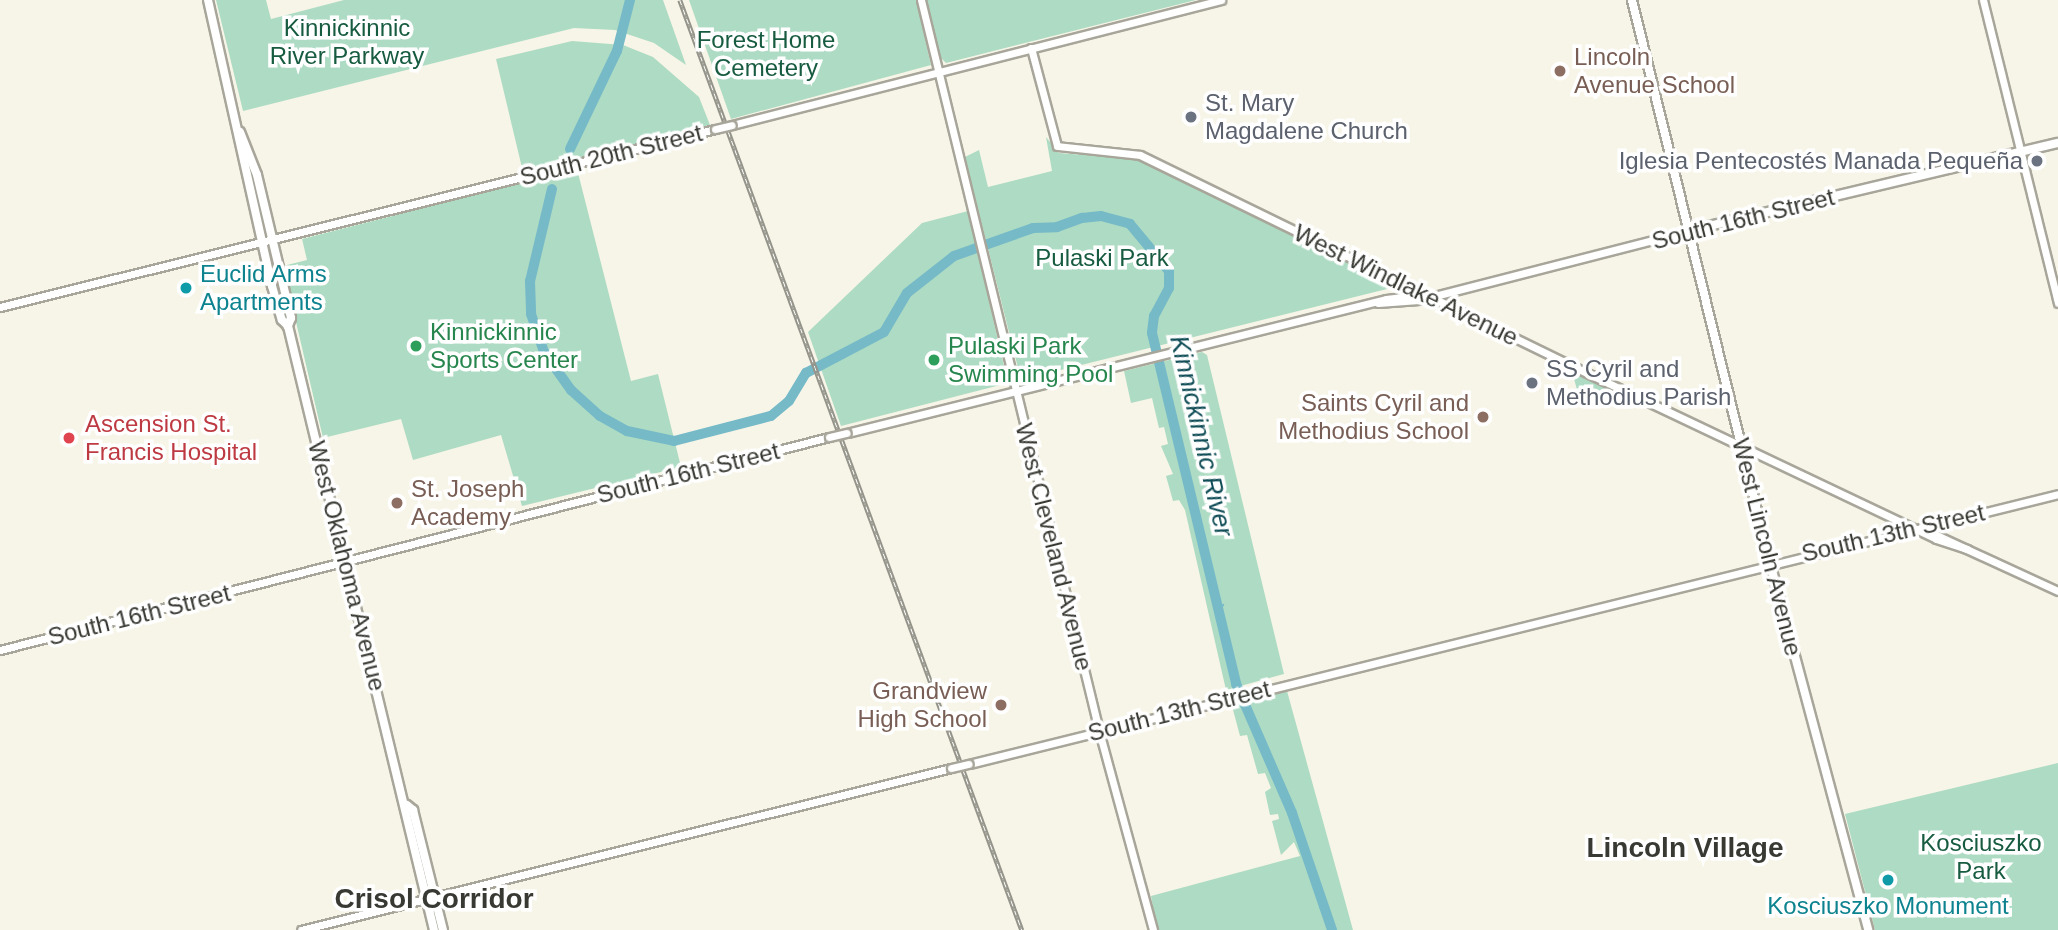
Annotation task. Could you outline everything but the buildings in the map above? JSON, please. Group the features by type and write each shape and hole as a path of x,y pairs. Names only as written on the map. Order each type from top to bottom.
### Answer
{"main road":[{"name":"West Oklahoma Avenue","path":"208,0 240,132 249,190 262,244 282,320 288,326 407,805 404,813 443,930"},
{"name":"West Lincoln Avenue","path":"1632,0 1770,563 1868,930"},
{"name":"West Oklahoma Avenue","path":"240,132 260,187 291,318 288,326"},
{"name":"South 16th Street","path":"1688,232 2058,143"},
{"path":"249,190 260,187"},
{"name":"West Oklahoma Avenue","path":"430,897 434,930"}],"street":[{"name":"West Cleveland Avenue","path":"921,0 1099,731 1153,930"},
{"name":"South 20th Street","path":"0,307 262,244 1221,0"},
{"path":"1983,0 2058,303"},
{"name":"West Windlake Avenue","path":"1031,48 1057,146 1140,155 1428,297 2058,592"},
{"name":"South 16th Street","path":"0,650 1148,358 1378,303 1428,297 1688,232"},
{"path":"1386,299 1394,291 1394,280"},
{"name":"South 16th Street","path":"1378,303 1386,299 1428,297"},
{"name":"South 13th Street","path":"301,930 1770,563 2058,494"}],"green space":[{"name":"Kinnickinnic River Parkway","path":"216,0 266,0 271,19 344,0 663,0 686,65 654,43 615,30 574,28 243,111"},
{"name":"Forest Home Cemetery","path":"689,0 916,0 931,65 731,119"},
{"path":"926,0 1196,0 946,63 940,57"},
{"name":"Kinnickinnic River Parkway","path":"572,41 623,45 653,57 699,97 710,125 523,172 496,59"},
{"name":"Pulaski Park","path":"1046,137 1059,153 1136,159 1389,283 1391,288 1021,380 965,157 979,150 988,187 1052,171"},
{"name":"Kinnickinnic Sports Center","path":"577,169 631,381 658,374 681,467 522,506 501,435 413,460 401,419 323,438 283,266 307,260 302,239"},
{"name":"Pulaski Park","path":"968,211 1008,383 841,426 808,332 922,223"},
{"path":"1202,352 1207,355 1284,674 1226,690 1185,510 1179,500 1173,501 1166,476 1173,474 1161,446 1168,444 1164,427 1159,428 1152,398 1131,403 1124,371"},
{"path":"1577,373 1621,393 1622,398 1582,408 1573,375"},
{"path":"1287,691 1353,930 1157,930 1151,896 1300,856 1294,842 1281,855 1272,821 1279,819 1278,814 1270,815 1265,792 1271,788 1265,773 1258,774 1247,735 1240,736 1232,706"},
{"name":"Kosciuszko Park","path":"2058,763 2058,930 1875,930 1845,814"}],"waterway":[{"name":"Kinnickinnic River","path":"570,149 617,51 630,0"},
{"name":"Kinnickinnic River","path":"552,189 530,281 531,314 544,352 571,390 600,416 627,431 674,441 771,416 789,401 806,373 884,332 907,293 954,256 1033,228 1057,227 1082,218 1101,216 1130,224 1169,271 1169,288 1154,316 1152,333 1236,684 1292,813 1332,930"},
{"name":"Kinnickinnic River","path":"1218,612 1223,605"}],"railway":[{"path":"680,0 1022,930"}],"place":[{"name":"Lincoln Avenue School","path":"1560,71"},
{"name":"St. Mary Magdalene Church","path":"1191,117"},
{"name":"Iglesia Pentecostés Manada Pequeña","path":"2037,161"},
{"name":"Euclid Arms Apartments","path":"186,288"},
{"name":"Kinnickinnic Sports Center","path":"416,346"},
{"name":"Pulaski Park Swimming Pool","path":"934,360"},
{"name":"SS Cyril and Methodius Parish","path":"1532,383"},
{"name":"Saints Cyril and Methodius School","path":"1483,417"},
{"name":"Ascension St. Francis Hospital","path":"69,438"},
{"name":"St. Joseph Academy","path":"397,503"},
{"name":"Grandview High School","path":"1001,705"},
{"name":"Kosciuszko Monument","path":"1888,880"}],"district":[{"name":"Lincoln Village","path":"1685,848"},
{"name":"Crisol Corridor","path":"434,899"}]}
